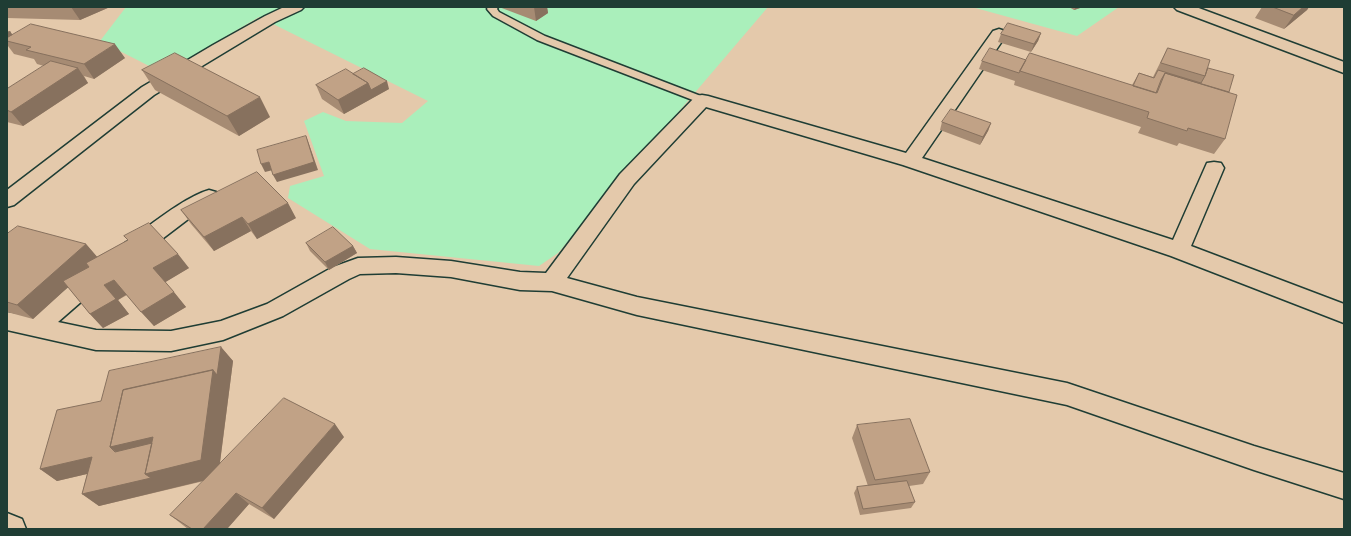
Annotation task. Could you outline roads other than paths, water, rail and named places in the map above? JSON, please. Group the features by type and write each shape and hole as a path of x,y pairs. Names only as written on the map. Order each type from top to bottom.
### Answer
{"street":[{"path":"7,200 148,92 219,48 270,19 296,7"},
{"path":"1182,7 1344,68"},
{"path":"910,161 998,34"},
{"path":"552,282 627,179 702,100 910,161 1179,250 1344,314"},
{"path":"1179,250 1214,168"},
{"path":"36,328 116,261 180,215 207,198 227,190"},
{"path":"7,321 96,340 171,341 224,330 275,310 341,273 358,266 396,265 451,269 520,281 552,282 637,306 1067,394 1254,458 1344,486"},
{"path":"7,528 12,529"}],"lane":[{"path":"493,7 496,14 541,38 702,100"}]}
